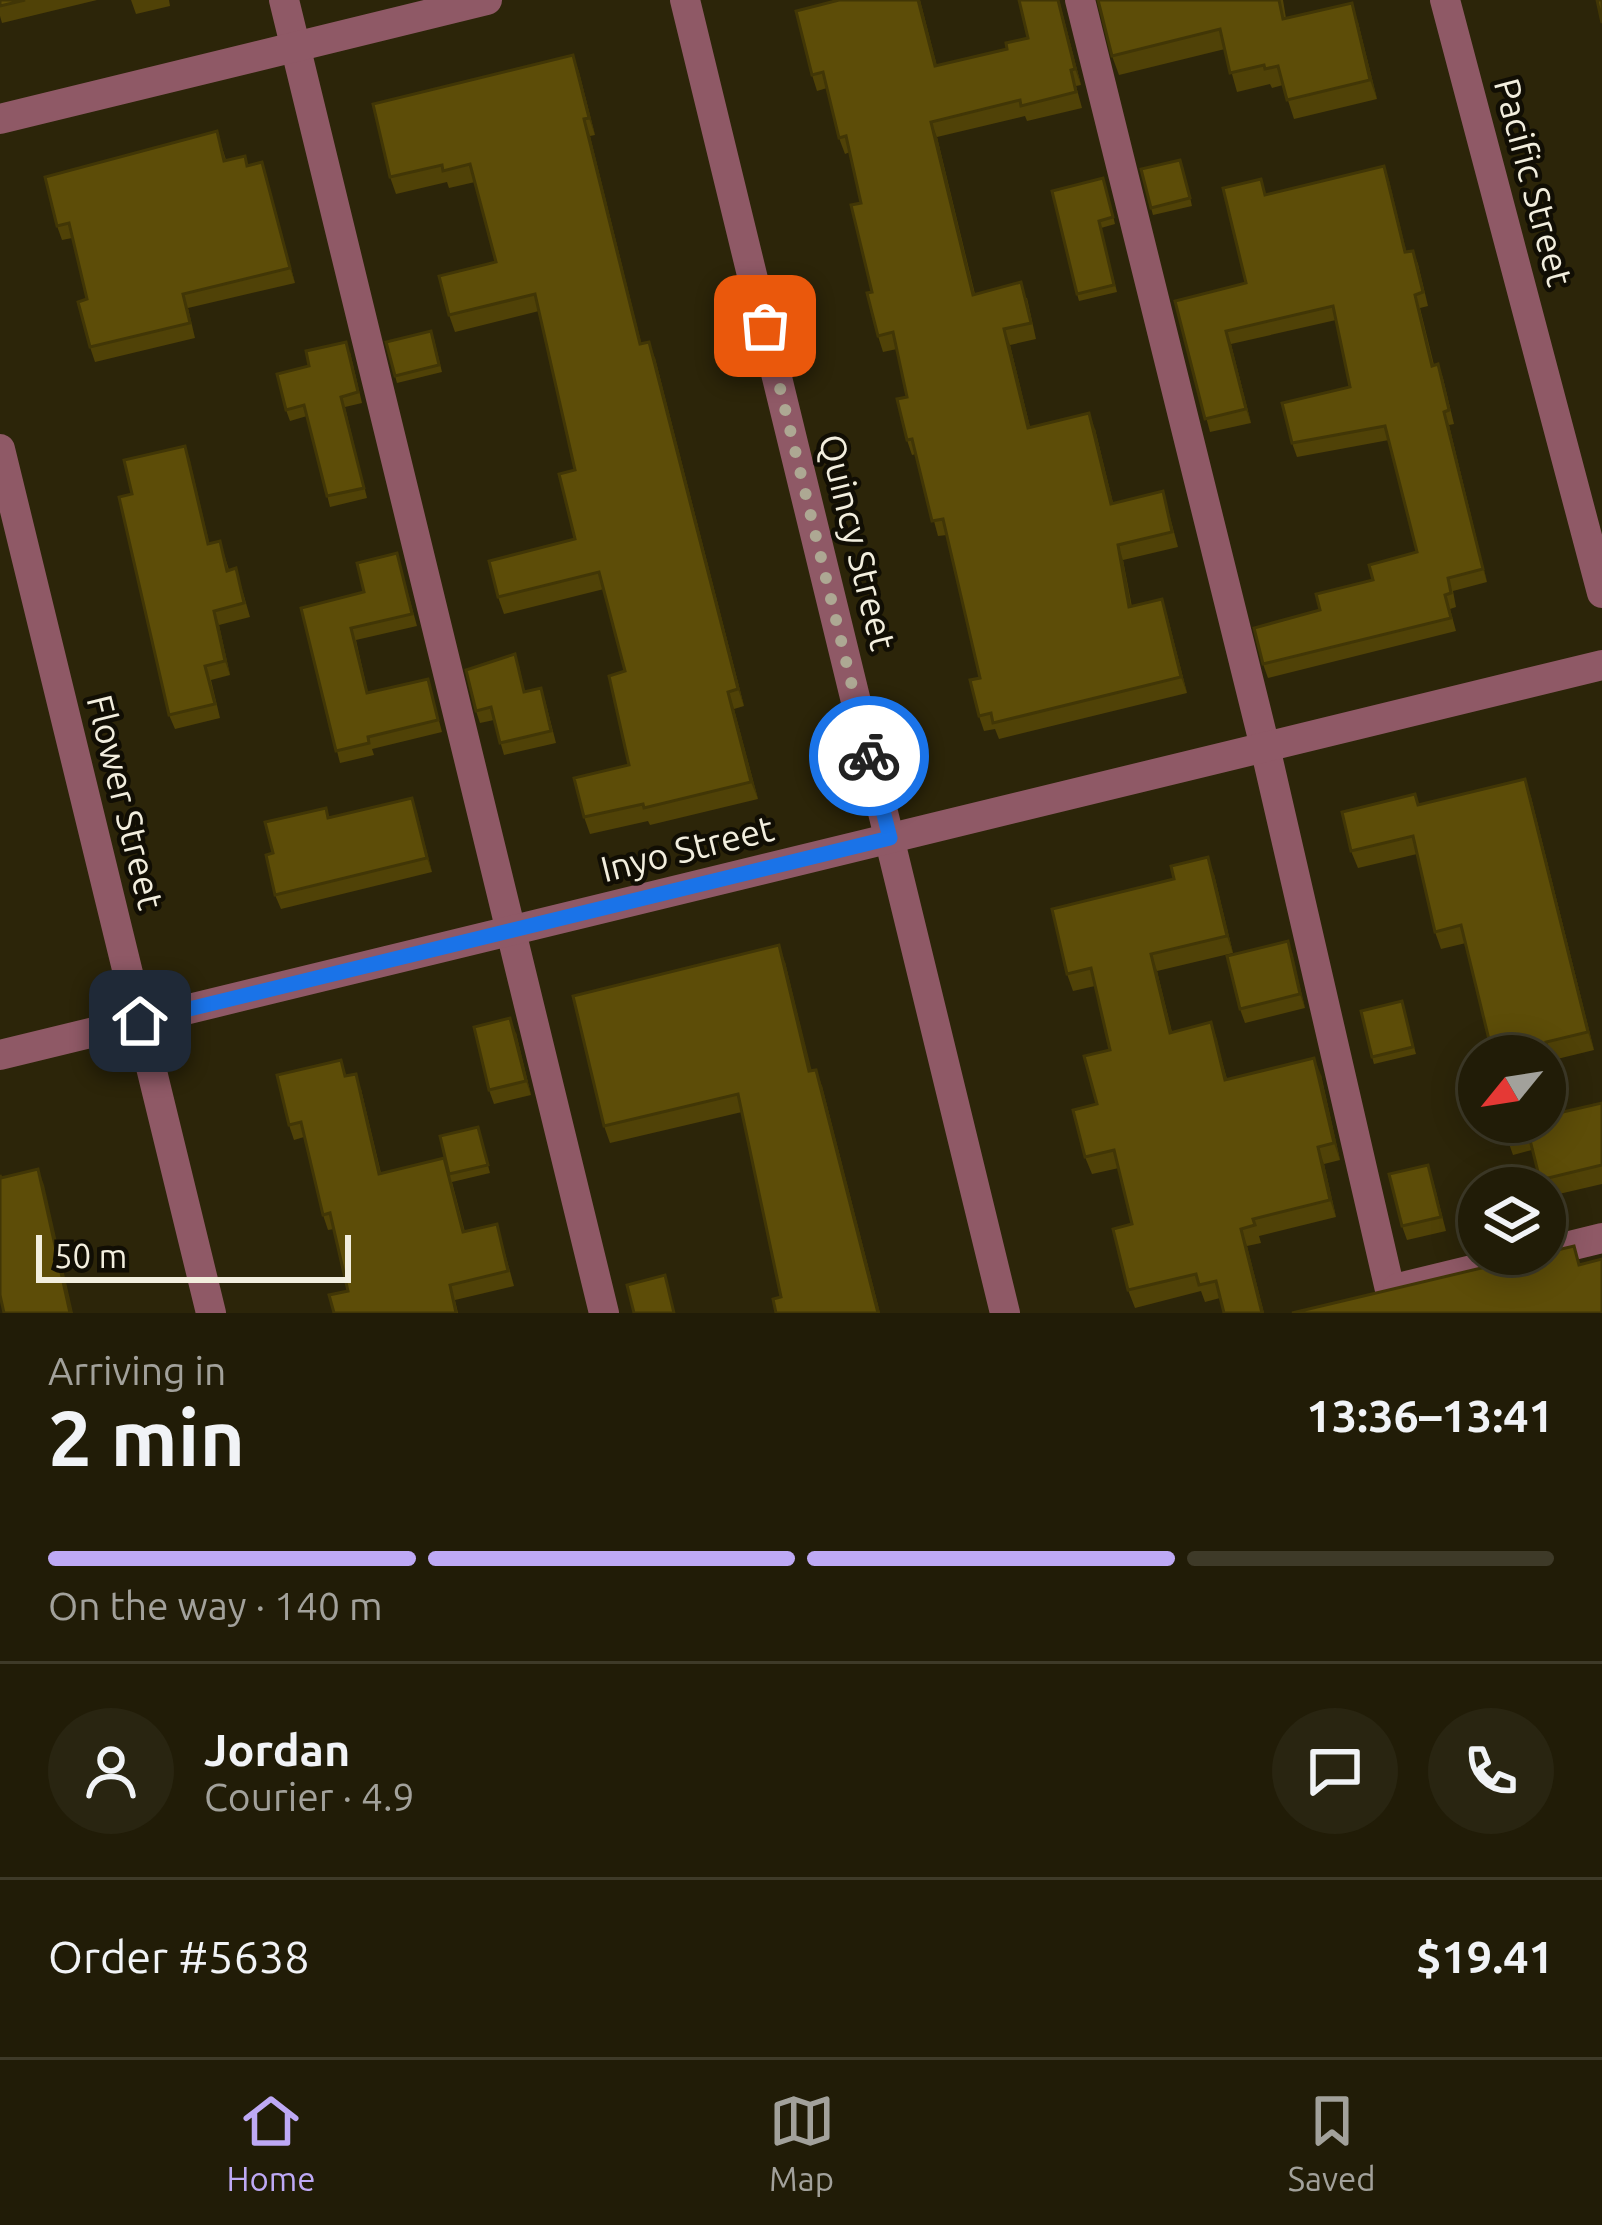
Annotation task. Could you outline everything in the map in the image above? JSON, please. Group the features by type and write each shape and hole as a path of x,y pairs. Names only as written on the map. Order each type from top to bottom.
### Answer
{"street":[{"path":"284,0 604,1313"},
{"path":"0,119 487,0"},
{"name":"Quincy Street","path":"685,0 1006,1313"},
{"path":"1080,0 1265,747 1390,1290"},
{"name":"Pacific Street","path":"1445,0 1602,593"},
{"name":"Flower Street","path":"0,449 211,1313"},
{"name":"Inyo Street","path":"0,1055 1602,665"},
{"path":"1566,1247 1602,1238"},
{"path":"1353,1299 1458,1273"}],"building":[{"path":"839,0 918,0 935,66 1007,49 1006,43 1028,38 1019,0 1058,0 1076,92 931,122 973,295 1021,282 1031,323 1004,329 1028,428 1089,413 1111,504 1163,491 1172,532 1118,545 1129,607 1162,599 1181,677 993,723 991,713 979,716 970,680 980,678 943,519 932,521 912,439 907,440 897,399 907,397 893,332 878,336 867,293 872,292 851,205 861,203 846,136 839,138 823,72 812,75 796,11"},
{"path":"1098,0 1279,0 1283,19 1352,3 1370,80 1287,100 1278,66 1230,73 1220,29 1112,56"},
{"path":"573,55 589,118 584,119 640,344 649,342 738,689 728,692 751,782 584,817 574,778 629,765 609,676 625,671 599,572 498,597 489,561 575,539 559,474 575,470 535,294 449,315 439,276 496,262 470,164 390,177 373,104"},
{"path":"217,131 224,161 245,156 247,166 262,162 290,268 183,294 190,323 90,347 78,302 87,299 69,223 57,226 45,177"},
{"path":"1180,160 1190,198 1151,208 1141,169"},
{"path":"1384,166 1405,252 1413,251 1423,292 1415,295 1432,366 1438,364 1449,410 1444,412 1483,569 1448,578 1451,593 1445,595 1451,618 1263,664 1254,628 1320,610 1316,594 1373,580 1369,565 1417,552 1385,426 1292,443 1282,403 1350,387 1333,306 1226,331 1246,409 1205,419 1175,301 1246,283 1223,188 1261,179 1265,195"},
{"path":"1103,178 1113,217 1099,221 1114,285 1077,294 1052,191"},
{"path":"431,331 439,365 395,376 386,342"},
{"path":"346,342 358,392 341,397 364,488 327,496 304,405 286,410 277,374 309,366 306,351"},
{"path":"185,446 208,544 220,541 227,571 236,568 244,603 214,611 225,661 205,666 215,704 169,715 119,497 132,494 124,460"},
{"path":"397,553 412,614 351,628 367,693 428,679 438,720 368,737 369,743 336,751 301,608 364,592 357,563"},
{"path":"515,654 524,692 541,688 551,731 500,743 491,707 476,711 466,670"},
{"path":"1525,779 1588,1032 1566,1037 1488,1035 1461,925 1435,932 1413,836 1351,851 1342,812 1415,794 1418,805"},
{"path":"412,798 427,858 275,895 266,855 273,853 265,822 326,808 328,818"},
{"path":"1208,857 1227,936 1151,954 1170,1033 1211,1022 1225,1080 1314,1058 1334,1143 1318,1147 1330,1200 1253,1219 1255,1225 1241,1229 1262,1313 1224,1313 1216,1281 1199,1285 1196,1274 1128,1290 1113,1229 1132,1224 1114,1150 1085,1157 1073,1110 1097,1104 1084,1056 1110,1050 1091,968 1067,974 1052,909 1174,879 1171,866"},
{"path":"1288,941 1300,994 1240,1009 1227,956"},
{"path":"779,945 809,1071 816,1070 878,1313 776,1313 773,1299 781,1297 738,1094 604,1126 573,996"},
{"path":"1402,1001 1413,1047 1372,1057 1361,1011"},
{"path":"510,1018 526,1081 489,1090 474,1027"},
{"path":"341,1060 345,1076 356,1074 379,1174 444,1158 463,1232 497,1224 508,1271 450,1285 456,1313 334,1313 329,1295 348,1291 330,1213 323,1215 301,1122 289,1125 277,1075"},
{"path":"1602,1103 1602,1165 1566,1174 1566,1167 1537,1167 1531,1143 1566,1143 1566,1111"},
{"path":"478,1127 488,1165 449,1174 440,1136"},
{"path":"1428,1165 1441,1217 1402,1226 1389,1174"},
{"path":"38,1169 70,1313 4,1313 0,1175"},
{"path":"1574,1246 1579,1265 1602,1259 1602,1313 1292,1313 1458,1274 1566,1275 1566,1248"},
{"path":"665,1275 674,1313 634,1313 627,1285"}],"way so far":[{"path":"765,326 869,756"}],"route":[{"path":"140,1021 890,838 869,756"}]}
